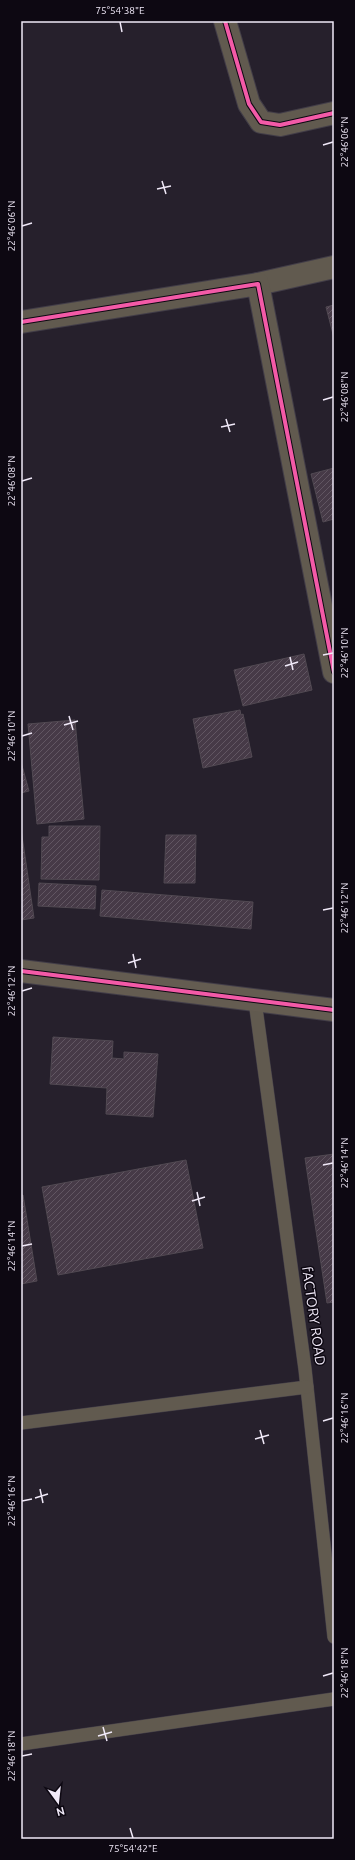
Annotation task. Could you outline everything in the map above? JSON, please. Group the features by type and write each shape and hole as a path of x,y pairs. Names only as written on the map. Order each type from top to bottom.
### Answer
{"street":[{"path":"225,21 249,104 261,122 280,125 334,113"},
{"path":"21,322 258,284 334,267"},
{"path":"258,284 334,672"},
{"path":"21,971 334,1010"}],"lane":[{"name":"fACTORY ROAD","path":"255,1001 307,1387 334,1637"},
{"path":"21,1423 307,1387"},
{"path":"21,1744 334,1699"}],"building":[{"path":"334,305 334,338 326,307"},
{"path":"334,468 334,519 323,522 311,474"},
{"path":"304,654 312,690 243,706 234,670"},
{"path":"240,710 241,715 243,714 252,757 203,768 193,719"},
{"path":"75,720 84,819 37,824 28,724"},
{"path":"21,762 29,791 21,793"},
{"path":"49,826 100,826 99,880 41,879 42,837 49,837"},
{"path":"21,829 34,918 21,920"},
{"path":"166,835 196,835 195,883 164,883"},
{"path":"39,883 96,886 95,909 38,906"},
{"path":"102,890 253,902 251,929 100,916"},
{"path":"53,1037 113,1041 112,1058 124,1059 124,1052 158,1054 153,1117 106,1114 107,1088 50,1084"},
{"path":"334,1154 334,1302 327,1303 305,1158"},
{"path":"186,1160 203,1248 58,1275 42,1187"},
{"path":"21,1195 23,1195 37,1281 21,1284"}],"cycle path":[{"path":"225,21 249,104 261,122 280,125 334,113"},
{"path":"21,322 258,284 334,672"},
{"path":"21,971 334,1010"}]}
